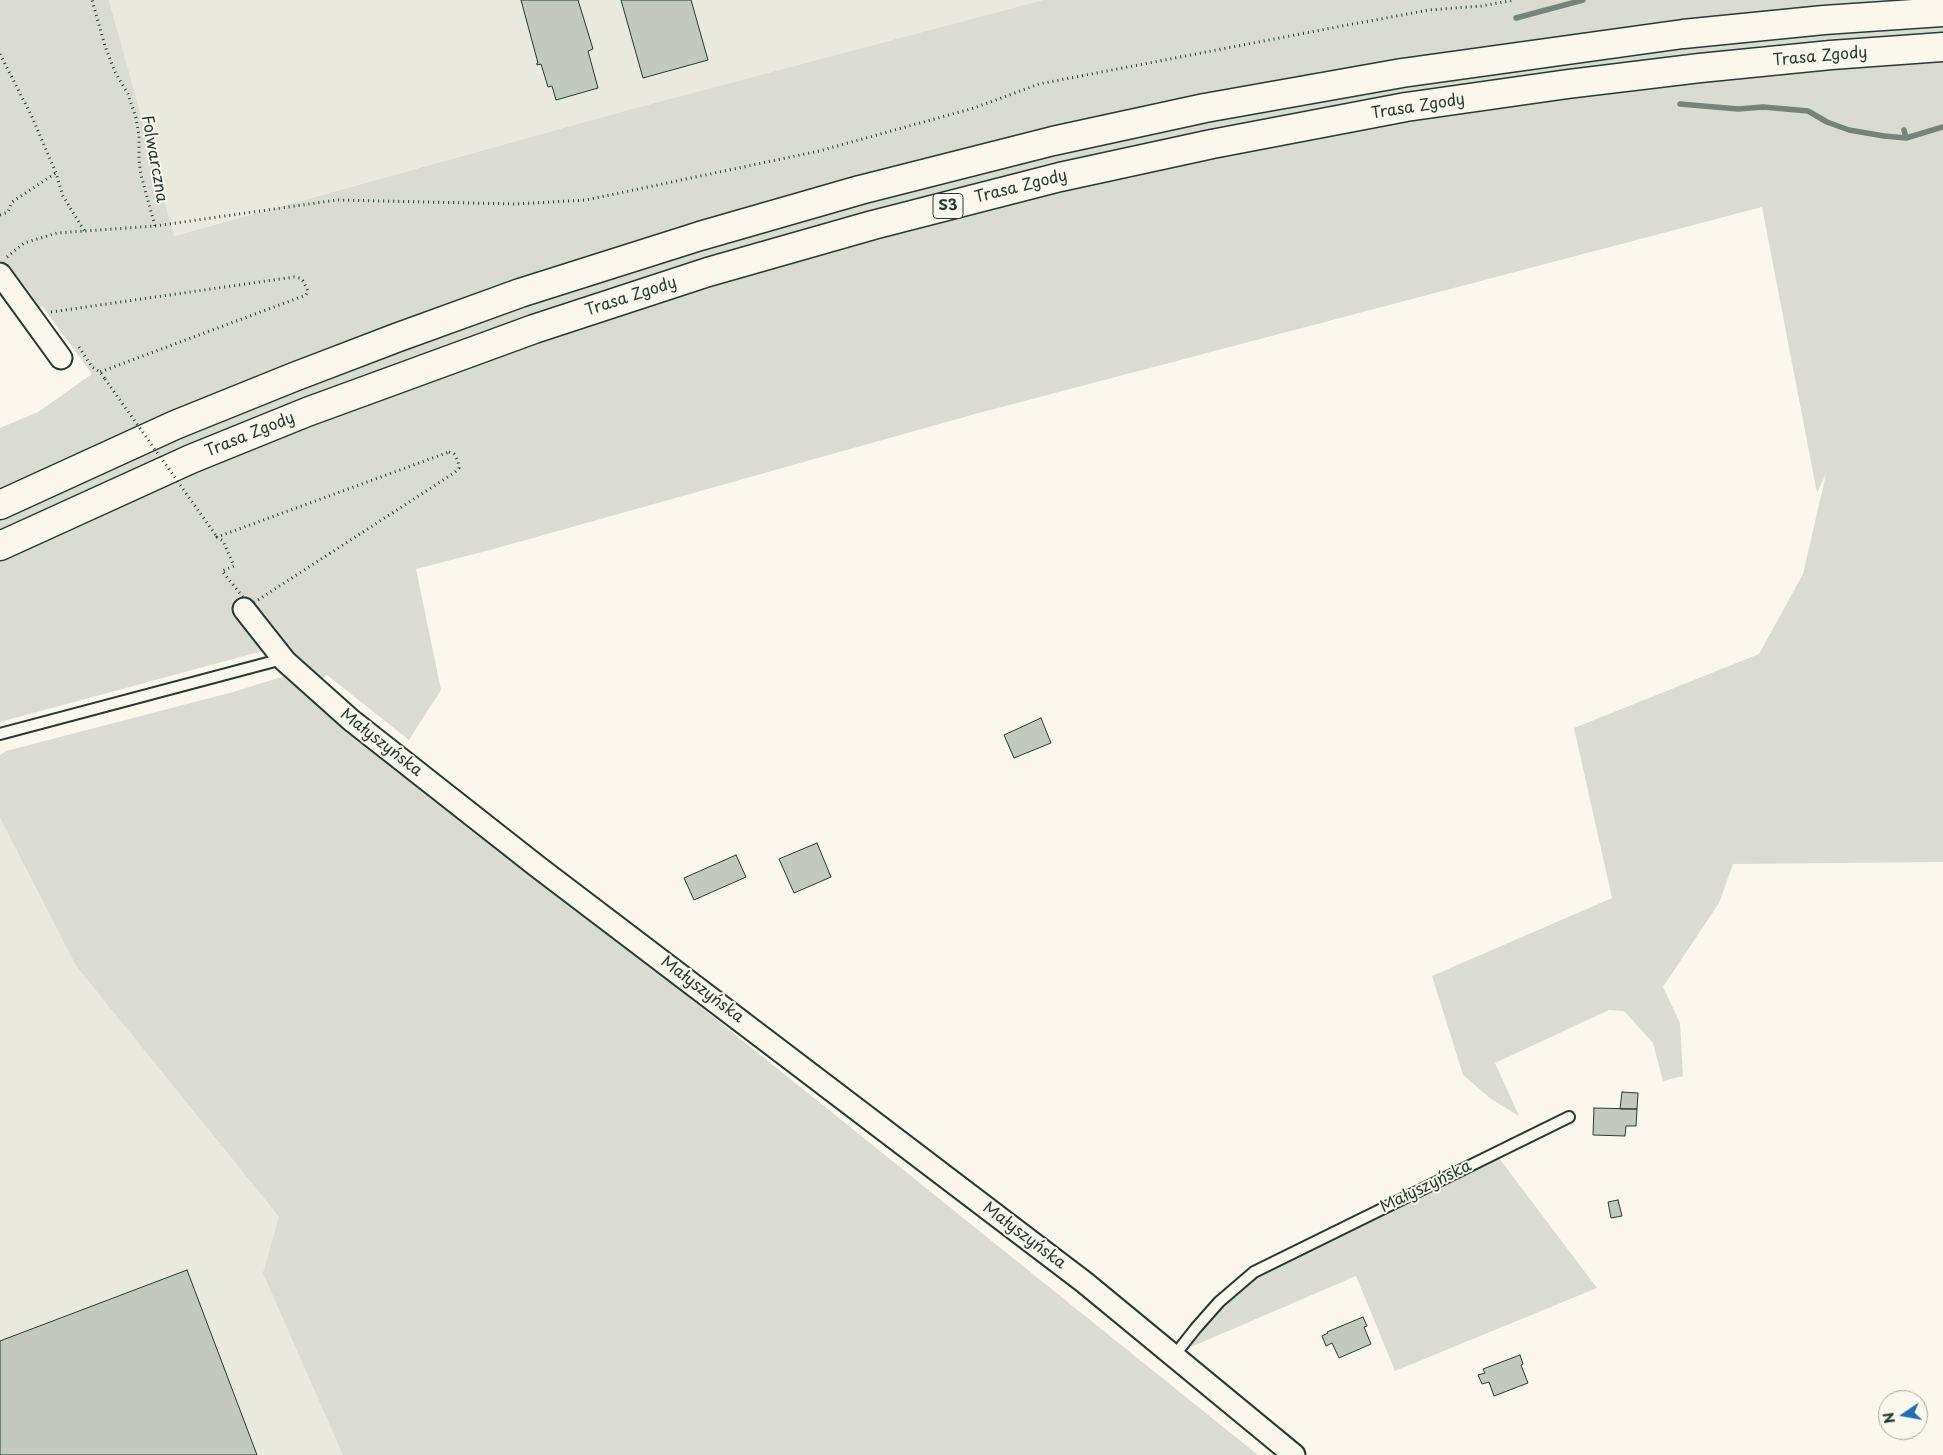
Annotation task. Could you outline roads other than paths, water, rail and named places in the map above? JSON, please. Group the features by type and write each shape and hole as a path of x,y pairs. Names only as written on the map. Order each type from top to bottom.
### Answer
{"highway":[{"name":"S3","path":"0,504 175,425 294,376 529,290 700,236 860,190 1053,141 1196,110 1402,73 1683,34 1824,20 1943,12"},
{"name":"Trasa Zgody","path":"0,546 191,459 316,408 534,329 708,272 872,225 1060,177 1184,150 1406,108 1568,84 1700,68 1943,47"}],"street":[{"path":"0,274 66,355"},
{"name":"Małyszyńska","path":"249,606 286,661 359,726 538,867 1084,1282 1294,1455"}],"lane":[{"path":"0,734 274,660 286,661"},
{"name":"Małyszyńska","path":"1174,1356 1220,1302 1254,1272 1569,1117"}],"waterway":[{"path":"1516,18 1583,0"},
{"path":"1680,104 1738,109 1763,107 1808,111 1827,122 1849,130 1884,136 1906,138 1904,130"},
{"path":"1906,138 1943,127"}]}
